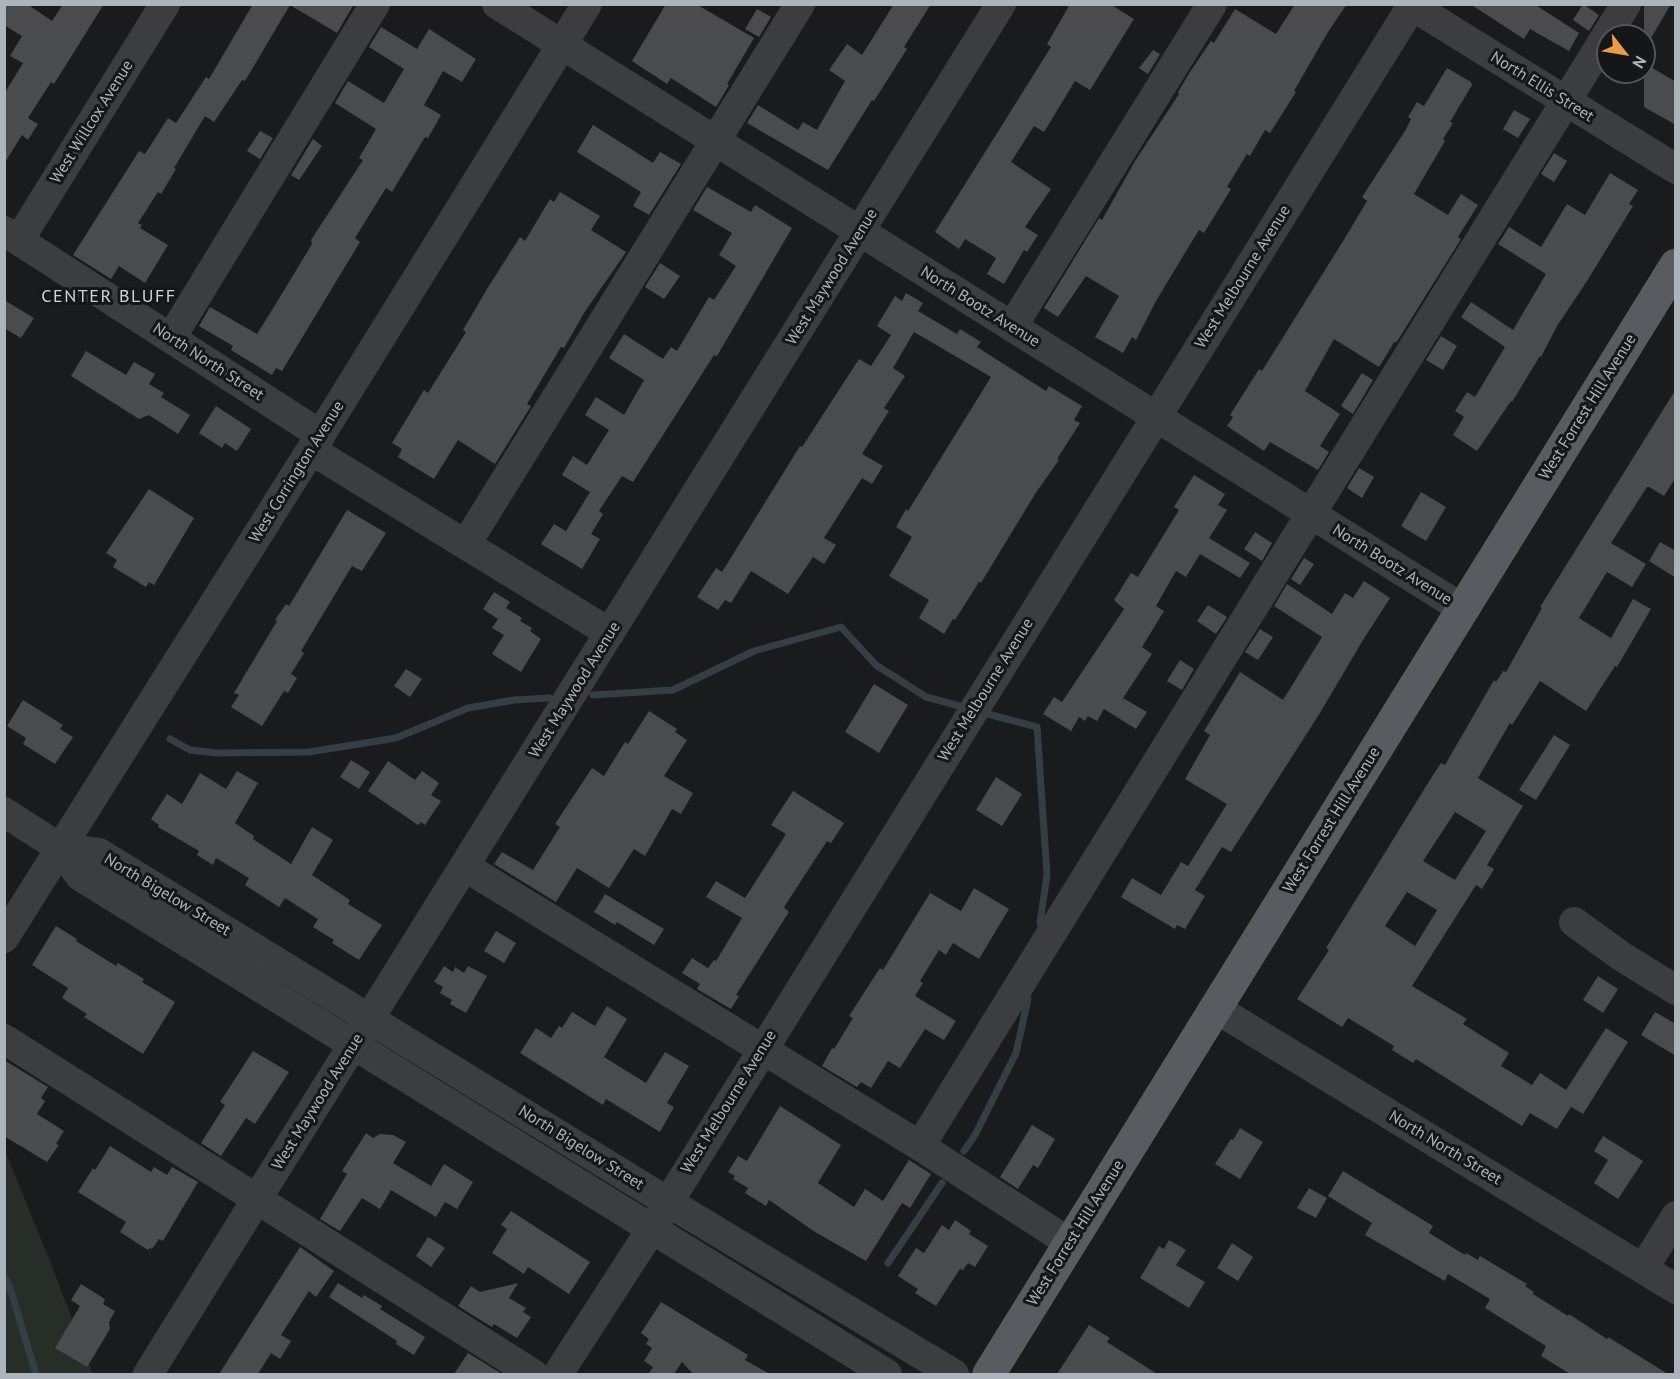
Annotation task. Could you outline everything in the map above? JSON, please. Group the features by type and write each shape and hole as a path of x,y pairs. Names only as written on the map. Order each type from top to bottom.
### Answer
{"main road":[{"name":"West Forrest Hill Avenue","path":"989,1374 1676,265"}],"street":[{"name":"West Willcox Avenue","path":"12,236 165,4"},
{"path":"171,338 375,4"},
{"name":"North Bootz Avenue","path":"497,4 1464,609"},
{"name":"West Corrington Avenue","path":"4,938 316,442 587,4"},
{"path":"466,544 800,4"},
{"name":"West Maywood Avenue","path":"148,1374 1002,4"},
{"path":"1012,327 1212,4"},
{"path":"920,1146 1626,4"},
{"name":"North Ellis Street","path":"1411,5 1676,170"},
{"name":"West Melbourne Avenue","path":"558,1374 651,1230 1411,5"},
{"name":"North North Street","path":"12,236 171,338 316,442 466,544 610,633"},
{"path":"4,812 60,848"},
{"name":"North Bigelow Street","path":"60,848 99,854 954,1374"},
{"name":"North Bigelow Street","path":"60,848 80,876 887,1374"},
{"path":"464,866 920,1146 1070,1243"},
{"path":"1574,922 1676,990"},
{"path":"210,957 227,931"},
{"name":"North North Street","path":"1215,1008 1676,1289"},
{"path":"4,1040 533,1374"},
{"path":"504,1138 521,1112"},
{"path":"1643,1269 1676,1216"},
{"path":"807,1326 825,1297"}],"shaded area":[{"path":"4,1148 50,1261 93,1374 5,1374"}],"building":[{"path":"4,4 27,4 52,21 63,4 104,4 54,84 51,82 28,118 38,124 28,140 22,135 4,164 4,94 23,63 10,56 22,36 4,25"},
{"path":"253,4 354,4 337,33 290,5 245,81 242,80 214,122 205,116 161,194 158,192 138,223 142,225 140,228 168,245 145,283 119,266 111,279 73,255 139,151 145,154 168,118 176,123 206,77 209,79"},
{"path":"666,4 696,4 754,38 716,107 671,78 667,84 632,61"},
{"path":"894,4 931,4 904,47 907,49 828,170 747,123 758,105 798,130 803,122 817,130 845,81 829,70 847,44 862,55"},
{"path":"1070,4 1110,4 1134,19 1090,90 1075,81 1044,132 1034,126 1011,162 1051,189 1025,227 1038,235 1027,252 1024,250 1004,284 987,274 996,258 965,239 959,249 935,232 1051,47 1047,44"},
{"path":"1295,4 1347,4 1328,32 1294,91 1296,92 1270,133 1265,130 1250,156 1247,154 1227,187 1231,189 1204,233 1199,230 1156,301 1136,340 1132,337 1123,353 1095,337 1119,296 1086,276 1058,317 1044,308 1099,218 1102,220 1190,72 1211,41 1214,43 1235,9 1276,34"},
{"path":"1470,4 1534,4 1579,33 1569,51 1530,29 1524,39"},
{"path":"1583,4 1599,15 1589,31 1573,20"},
{"path":"1644,4 1671,4 1656,30 1656,24 1644,24"},
{"path":"757,9 771,17 759,37 745,29"},
{"path":"381,27 417,49 429,29 476,59 462,82 443,71 424,105 441,115 392,192 386,188 355,238 360,242 282,371 276,368 272,375 231,350 233,346 199,326 210,307 257,334 277,302 312,244 311,240 363,160 359,158 376,129 335,103 348,81 384,103 404,69 369,47"},
{"path":"1153,50 1160,54 1148,74 1139,68"},
{"path":"1447,68 1471,82 1472,85 1450,122 1453,123 1443,139 1445,141 1414,194 1448,215 1461,194 1478,205 1458,237 1461,239 1379,367 1334,339 1305,391 1340,414 1320,446 1329,452 1318,470 1270,442 1264,451 1227,426 1233,417 1230,415 1259,369 1262,371 1345,238 1367,201 1362,197 1405,131 1411,119 1408,117 1417,102 1424,106"},
{"path":"1656,70 1676,82 1676,125 1644,107 1644,84 1656,84"},
{"path":"1514,110 1530,119 1518,138 1503,129"},
{"path":"593,125 653,163 660,152 681,164 649,215 633,206 641,192 577,152"},
{"path":"260,131 273,138 260,159 247,151"},
{"path":"313,139 322,146 299,180 291,175"},
{"path":"1554,153 1567,161 1554,182 1541,174"},
{"path":"1610,173 1638,190 1629,204 1633,206 1557,326 1541,357 1477,451 1453,435 1464,417 1455,411 1467,392 1475,397 1505,347 1461,317 1471,302 1513,330 1546,274 1498,244 1509,227 1541,247 1567,204 1585,215"},
{"path":"707,187 751,212 755,205 792,228 717,356 714,355 633,482 622,476 599,511 603,514 591,534 600,539 582,569 541,544 554,524 566,531 590,492 562,475 573,456 587,465 609,430 585,415 596,397 624,415 644,380 609,358 624,334 663,359 671,347 677,351 709,297 714,300 736,266 719,255 732,233 693,210"},
{"path":"560,192 600,216 591,230 626,252 584,313 564,348 561,347 527,404 531,406 495,464 458,440 434,479 398,457 402,449 392,443 424,390 428,393 466,332 463,330 520,237 525,241 550,199 554,202"},
{"path":"660,263 680,276 664,299 645,287"},
{"path":"906,293 923,303 918,311 957,334 960,329 981,342 977,347 1046,391 1049,386 1082,406 1074,420 1080,423 1057,459 1059,460 1035,494 981,583 979,582 944,634 919,618 929,600 889,576 912,537 896,527 991,377 914,332 893,368 905,376 884,408 889,411 862,454 883,466 872,484 862,478 824,538 836,545 824,564 813,557 788,594 751,571 731,603 725,600 718,610 697,597 716,568 722,572 800,446 802,447 859,359 871,366 891,335 877,326 895,296 902,301"},
{"path":"4,300 34,318 21,338 4,328"},
{"path":"1441,336 1457,346 1443,370 1426,360"},
{"path":"86,351 126,375 134,362 155,374 149,384 164,393 161,397 190,415 178,434 149,415 139,419 71,376"},
{"path":"1362,373 1373,380 1353,414 1341,406"},
{"path":"1676,389 1676,477 1664,496 1647,487 1611,543 1646,564 1632,587 1607,572 1579,618 1611,638 1633,599 1651,609 1617,667 1615,666 1586,711 1540,681 1512,725 1510,723 1478,778 1523,806 1487,865 1494,869 1482,889 1476,885 1412,986 1467,1019 1463,1024 1509,1053 1501,1066 1532,1085 1540,1073 1566,1090 1606,1028 1628,1042 1583,1114 1571,1107 1557,1129 1530,1113 1522,1126 1416,1059 1413,1063 1392,1050 1394,1046 1348,1018 1342,1027 1297,999 1329,950 1326,948 1433,775 1441,763 1445,765 1494,680 1496,682 1503,671 1506,672 1542,608 1540,607","holes":["1455,812 1486,831 1455,880 1423,861","1407,892 1437,910 1415,946 1385,926"]},
{"path":"216,406 251,429 237,451 225,443 222,448 199,433"},
{"path":"1359,468 1374,477 1362,498 1347,488"},
{"path":"1194,475 1225,494 1218,505 1227,510 1209,538 1250,563 1240,578 1200,554 1186,577 1176,571 1156,606 1164,611 1142,647 1152,654 1123,698 1147,712 1136,729 1104,709 1097,721 1088,716 1085,721 1079,717 1071,731 1043,714 1054,697 1062,702 1124,609 1114,600 1131,573 1138,577 1179,510 1174,507"},
{"path":"149,489 194,518 154,585 149,582 146,587 113,567 117,560 106,553"},
{"path":"1421,492 1446,507 1426,541 1401,526"},
{"path":"347,510 386,533 362,571 352,566 301,651 304,653 291,674 297,678 288,693 284,691 262,726 231,707 239,695 234,693 277,621 275,620 286,604 289,606"},
{"path":"1255,532 1272,543 1262,561 1244,549"},
{"path":"1660,542 1676,551 1676,578 1649,561"},
{"path":"1304,558 1314,564 1300,585 1291,579"},
{"path":"1364,581 1390,598 1231,852 1222,847 1195,890 1205,896 1185,929 1177,925 1175,929 1121,897 1132,878 1161,895 1181,862 1188,866 1227,804 1185,779 1210,735 1204,731 1240,672 1283,700 1322,637 1274,606 1287,584 1332,614 1345,593 1353,598"},
{"path":"494,592 510,602 506,608 522,618 520,621 532,628 530,631 541,639 521,672 492,654 504,635 492,628 498,619 483,609"},
{"path":"1208,605 1227,617 1216,634 1197,621"},
{"path":"1260,629 1273,637 1258,660 1245,652"},
{"path":"1180,660 1194,669 1182,690 1167,681"},
{"path":"406,669 422,679 410,697 394,686"},
{"path":"874,684 908,705 879,753 845,732"},
{"path":"23,700 63,725 60,729 73,737 55,764 23,744 26,738 7,726"},
{"path":"649,711 677,729 675,732 687,740 664,776 693,793 681,814 672,809 645,856 634,849 609,888 577,868 556,902 494,864 502,852 533,870 560,827 555,824 592,768 604,776 625,742 628,744"},
{"path":"1554,735 1570,745 1536,800 1519,790"},
{"path":"351,760 370,772 359,789 340,777"},
{"path":"388,761 415,780 422,771 439,783 431,795 441,801 425,825 421,822 418,825 368,791"},
{"path":"237,771 258,783 235,823 254,836 253,839 291,864 312,827 333,840 312,875 350,900 348,904 382,925 359,960 332,943 334,940 313,927 318,919 285,898 279,907 245,885 249,878 216,858 213,865 197,855 199,851 158,827 159,825 151,819 167,794 182,804 200,773 226,789"},
{"path":"996,777 1022,794 1002,826 976,810"},
{"path":"793,791 844,823 831,843 827,841 784,907 789,912 736,995 739,996 731,1009 697,989 700,984 682,973 692,958 708,968 714,960 716,961 742,918 706,897 716,881 745,898 786,834 771,825"},
{"path":"974,888 1009,909 979,959 953,943 946,955 939,950 920,981 923,983 915,996 956,1021 944,1040 925,1029 900,1068 888,1061 871,1088 861,1082 857,1087 822,1066 853,1018 849,1016 880,968 883,970 930,893 961,911"},
{"path":"605,894 664,929 654,945 617,922 615,925 594,912"},
{"path":"56,926 116,966 118,963 144,979 142,982 175,1002 143,1054 84,1017 87,1014 62,998 68,988 32,965"},
{"path":"496,931 516,943 504,963 484,951"},
{"path":"444,966 453,972 455,967 464,973 468,966 487,976 466,1013 450,1004 452,1000 440,993 443,987 434,982"},
{"path":"1598,976 1618,989 1603,1013 1583,1000"},
{"path":"607,1006 627,1019 604,1057 646,1083 665,1052 689,1066 667,1103 674,1107 660,1132 606,1099 603,1105 520,1053 536,1028 551,1038 559,1026 562,1028 572,1012 595,1026"},
{"path":"1655,1012 1676,1024 1676,1056 1641,1035"},
{"path":"253,1051 289,1072 255,1124 246,1118 221,1156 201,1143 225,1105 220,1102"},
{"path":"4,1060 48,1087 41,1098 45,1101 37,1114 64,1131 56,1144 59,1145 47,1162 4,1136"},
{"path":"780,1106 841,1145 818,1183 854,1207 865,1189 883,1201 909,1160 931,1174 910,1208 902,1203 866,1261 815,1232 769,1200 766,1206 745,1193 748,1188 733,1179 735,1176 728,1172 738,1156 747,1161"},
{"path":"1032,1125 1055,1139 1038,1168 1033,1165 1018,1189 1000,1177"},
{"path":"1240,1128 1263,1142 1240,1179 1215,1164"},
{"path":"366,1133 373,1138 380,1134 393,1135 406,1142 393,1163 431,1186 444,1164 473,1182 457,1209 445,1202 436,1217 391,1190 380,1209 362,1198 340,1231 320,1219 347,1174 342,1171"},
{"path":"1603,1136 1643,1161 1618,1199 1594,1183 1608,1160 1594,1151"},
{"path":"110,1146 151,1172 154,1167 167,1175 172,1167 198,1182 163,1241 159,1239 152,1249 148,1250 120,1232 126,1222 78,1192"},
{"path":"1343,1171 1433,1226 1429,1233 1465,1255 1466,1253 1478,1260 1480,1256 1527,1284 1525,1286 1534,1292 1533,1294 1568,1316 1569,1314 1668,1374 1570,1374 1541,1356 1546,1346 1485,1308 1490,1299 1448,1274 1445,1281 1365,1235 1372,1223 1328,1196"},
{"path":"1309,1188 1327,1198 1316,1218 1297,1208"},
{"path":"511,1211 590,1262 569,1294 528,1267 524,1274 492,1253 507,1229 501,1225"},
{"path":"955,1220 971,1231 969,1234 988,1246 975,1267 968,1263 963,1270 960,1269 936,1306 915,1293 918,1289 898,1276 916,1248 924,1253 942,1225 949,1230"},
{"path":"428,1237 445,1248 431,1267 416,1256"},
{"path":"1169,1240 1186,1250 1176,1265 1205,1282 1189,1308 1140,1278 1159,1246 1164,1249"},
{"path":"1232,1243 1253,1257 1238,1281 1217,1268"},
{"path":"300,1247 334,1271 316,1297 309,1291 281,1335 291,1341 280,1359 271,1353 258,1374 219,1374"},
{"path":"338,1283 362,1298 364,1295 382,1306 380,1309 425,1337 414,1355 396,1344 397,1341 329,1297"},
{"path":"518,1283 509,1298 526,1308 523,1312 531,1317 517,1338 494,1324 492,1327 458,1306 471,1286 480,1292"},
{"path":"81,1284 105,1299 103,1304 115,1311 109,1322 110,1329 87,1367 55,1348 80,1306 71,1300"},
{"path":"661,1302 748,1355 745,1360 770,1374 693,1374 682,1362 674,1374 648,1374 653,1367 644,1361 652,1348 646,1344 649,1339 641,1333"},
{"path":"1089,1325 1110,1338 1107,1342 1157,1374 1057,1374"},
{"path":"468,1353 502,1374 454,1374"}],"waterway":[{"path":"593,695 673,690 754,651 841,627 876,665 926,697 967,708"},
{"path":"170,739 190,750 216,753 309,752 396,738 468,708 514,700 549,698"},
{"path":"980,712 1037,727 1047,875 1040,923"},
{"path":"964,1151 975,1135 1016,1053 1028,999"},
{"path":"888,1263 942,1183"},
{"path":"4,1277 10,1288 36,1374"}],"district":[{"name":"CENTER BLUFF","path":"109,297"}]}
